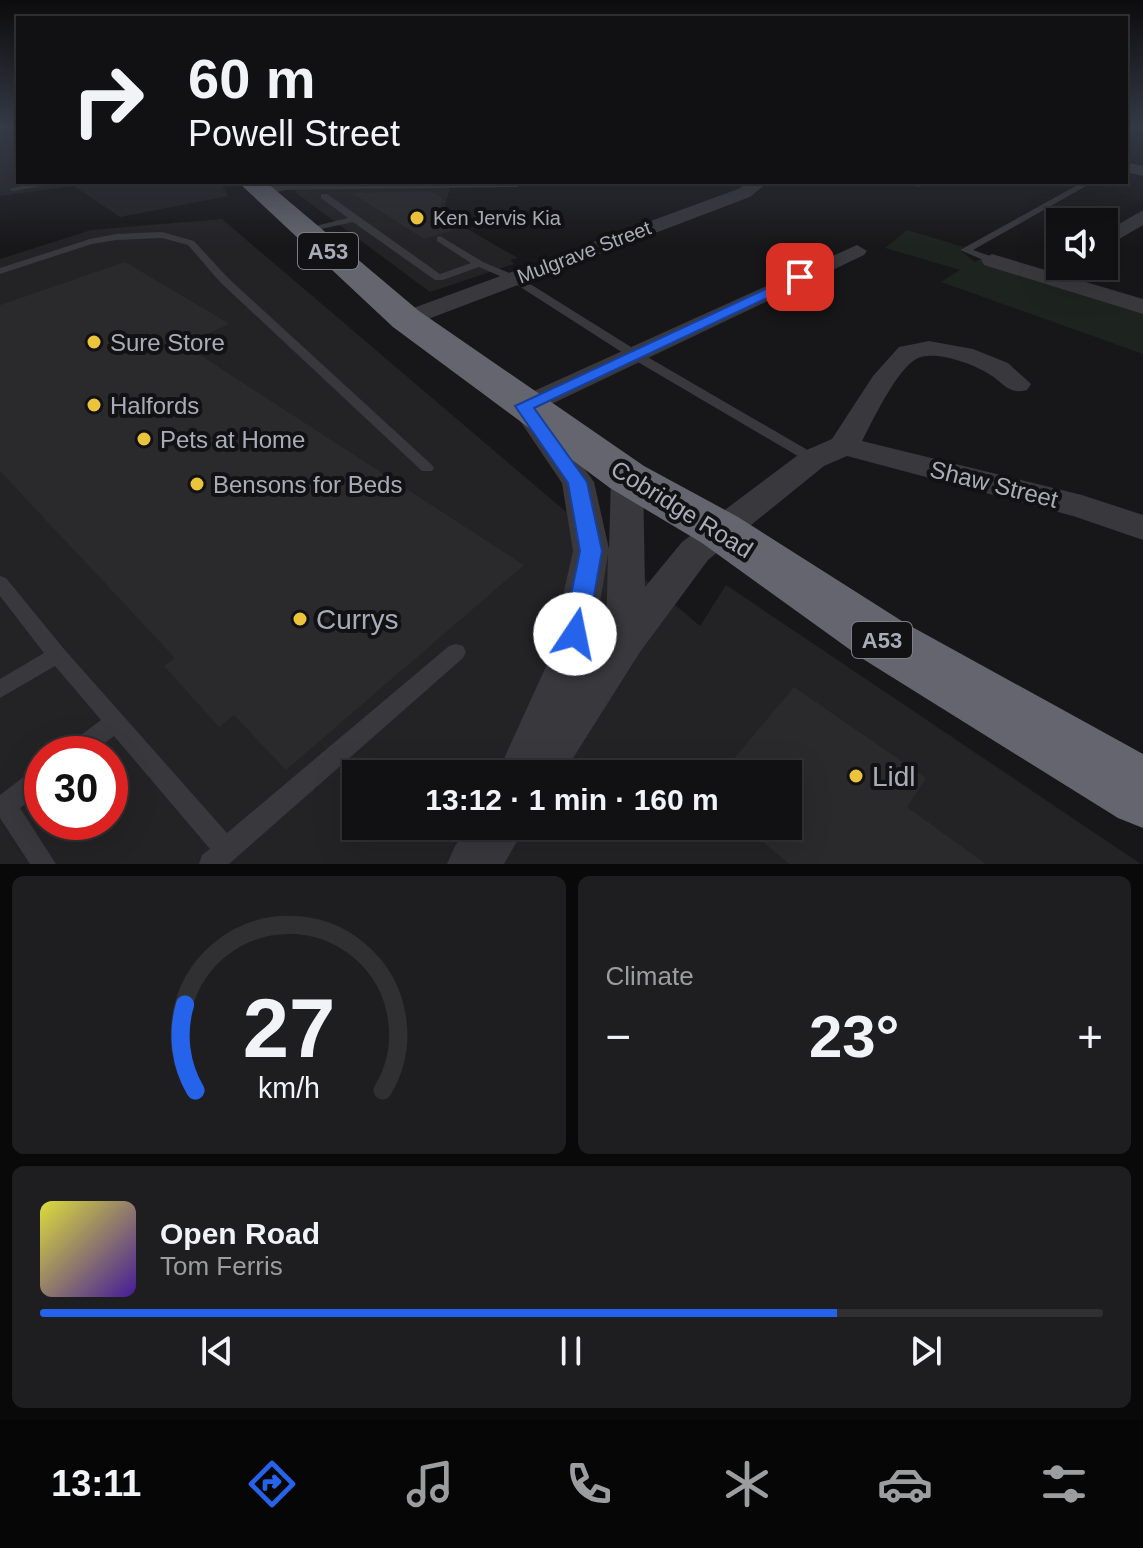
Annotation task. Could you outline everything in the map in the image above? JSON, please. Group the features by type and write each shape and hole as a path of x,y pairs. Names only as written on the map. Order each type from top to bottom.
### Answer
{"highway":[{"name":"Cobridge Road","path":"255,186 406,319 627,477 720,530 884,641 1143,793"}],"street":[{"path":"255,186 362,184"},
{"name":"Mulgrave Street","path":"406,319 744,193 756,184"},
{"path":"1118,233 1143,216"},
{"path":"527,760 569,662 591,551 578,482 524,406 857,251"},
{"path":"992,260 1046,278"},
{"path":"1053,280 1143,307"},
{"path":"545,760 626,640 695,551 813,459 844,446 866,404 907,353 926,349 954,352 1001,367 1017,384"},
{"name":"Shaw Street","path":"844,446 1082,507 1143,528"},
{"path":"626,640 627,477"}],"lane":[{"path":"13,189 47,184"},
{"path":"992,260 965,250 1085,184"},
{"path":"324,196 439,278 479,264"},
{"path":"306,231 355,219"},
{"path":"0,271 90,242 116,237 162,235 191,243 224,280 427,468"},
{"path":"440,239 479,264 515,279 635,355 813,459"},
{"path":"0,583 115,722 218,857 456,652"},
{"path":"0,689 57,655"},
{"path":"97,736 115,722"},
{"path":"24,791 5,805 24,834"},
{"path":"28,840 44,864"}],"shaded area":[{"path":"0,166 16,166 16,184 221,184 228,196 120,217 74,186 0,196"},
{"path":"450,187 443,215 518,258 510,260 514,264 430,292 295,192 298,190"},
{"path":"222,219 700,626 726,585 1141,864 0,864 0,259 91,230"},
{"path":"907,230 964,247 960,250 975,262 980,259 1143,311 1143,354 941,282 960,270 885,248"}],"building":[{"name":"Ken Jervis Kia","path":"429,191 442,198 438,215 459,228 424,239 352,193"},
{"path":"125,262 230,324 183,344 524,565 286,770 234,715 219,727 164,666 175,658 0,471 0,305"},
{"name":"Lidl","path":"794,687 926,778 907,807 986,864 789,864 761,840 802,840 802,760 733,760"}],"place":[{"name":"Ken Jervis Kia","path":"417,218"},
{"name":"Sure Store","path":"94,342"},
{"name":"Halfords","path":"94,405"},
{"name":"Pets at Home","path":"144,439"},
{"name":"Bensons for Beds","path":"197,484"},
{"name":"Currys","path":"300,619"},
{"name":"Lidl","path":"856,776"}],"route":[{"path":"575,634 591,551 578,482 524,406 800,277"}]}
